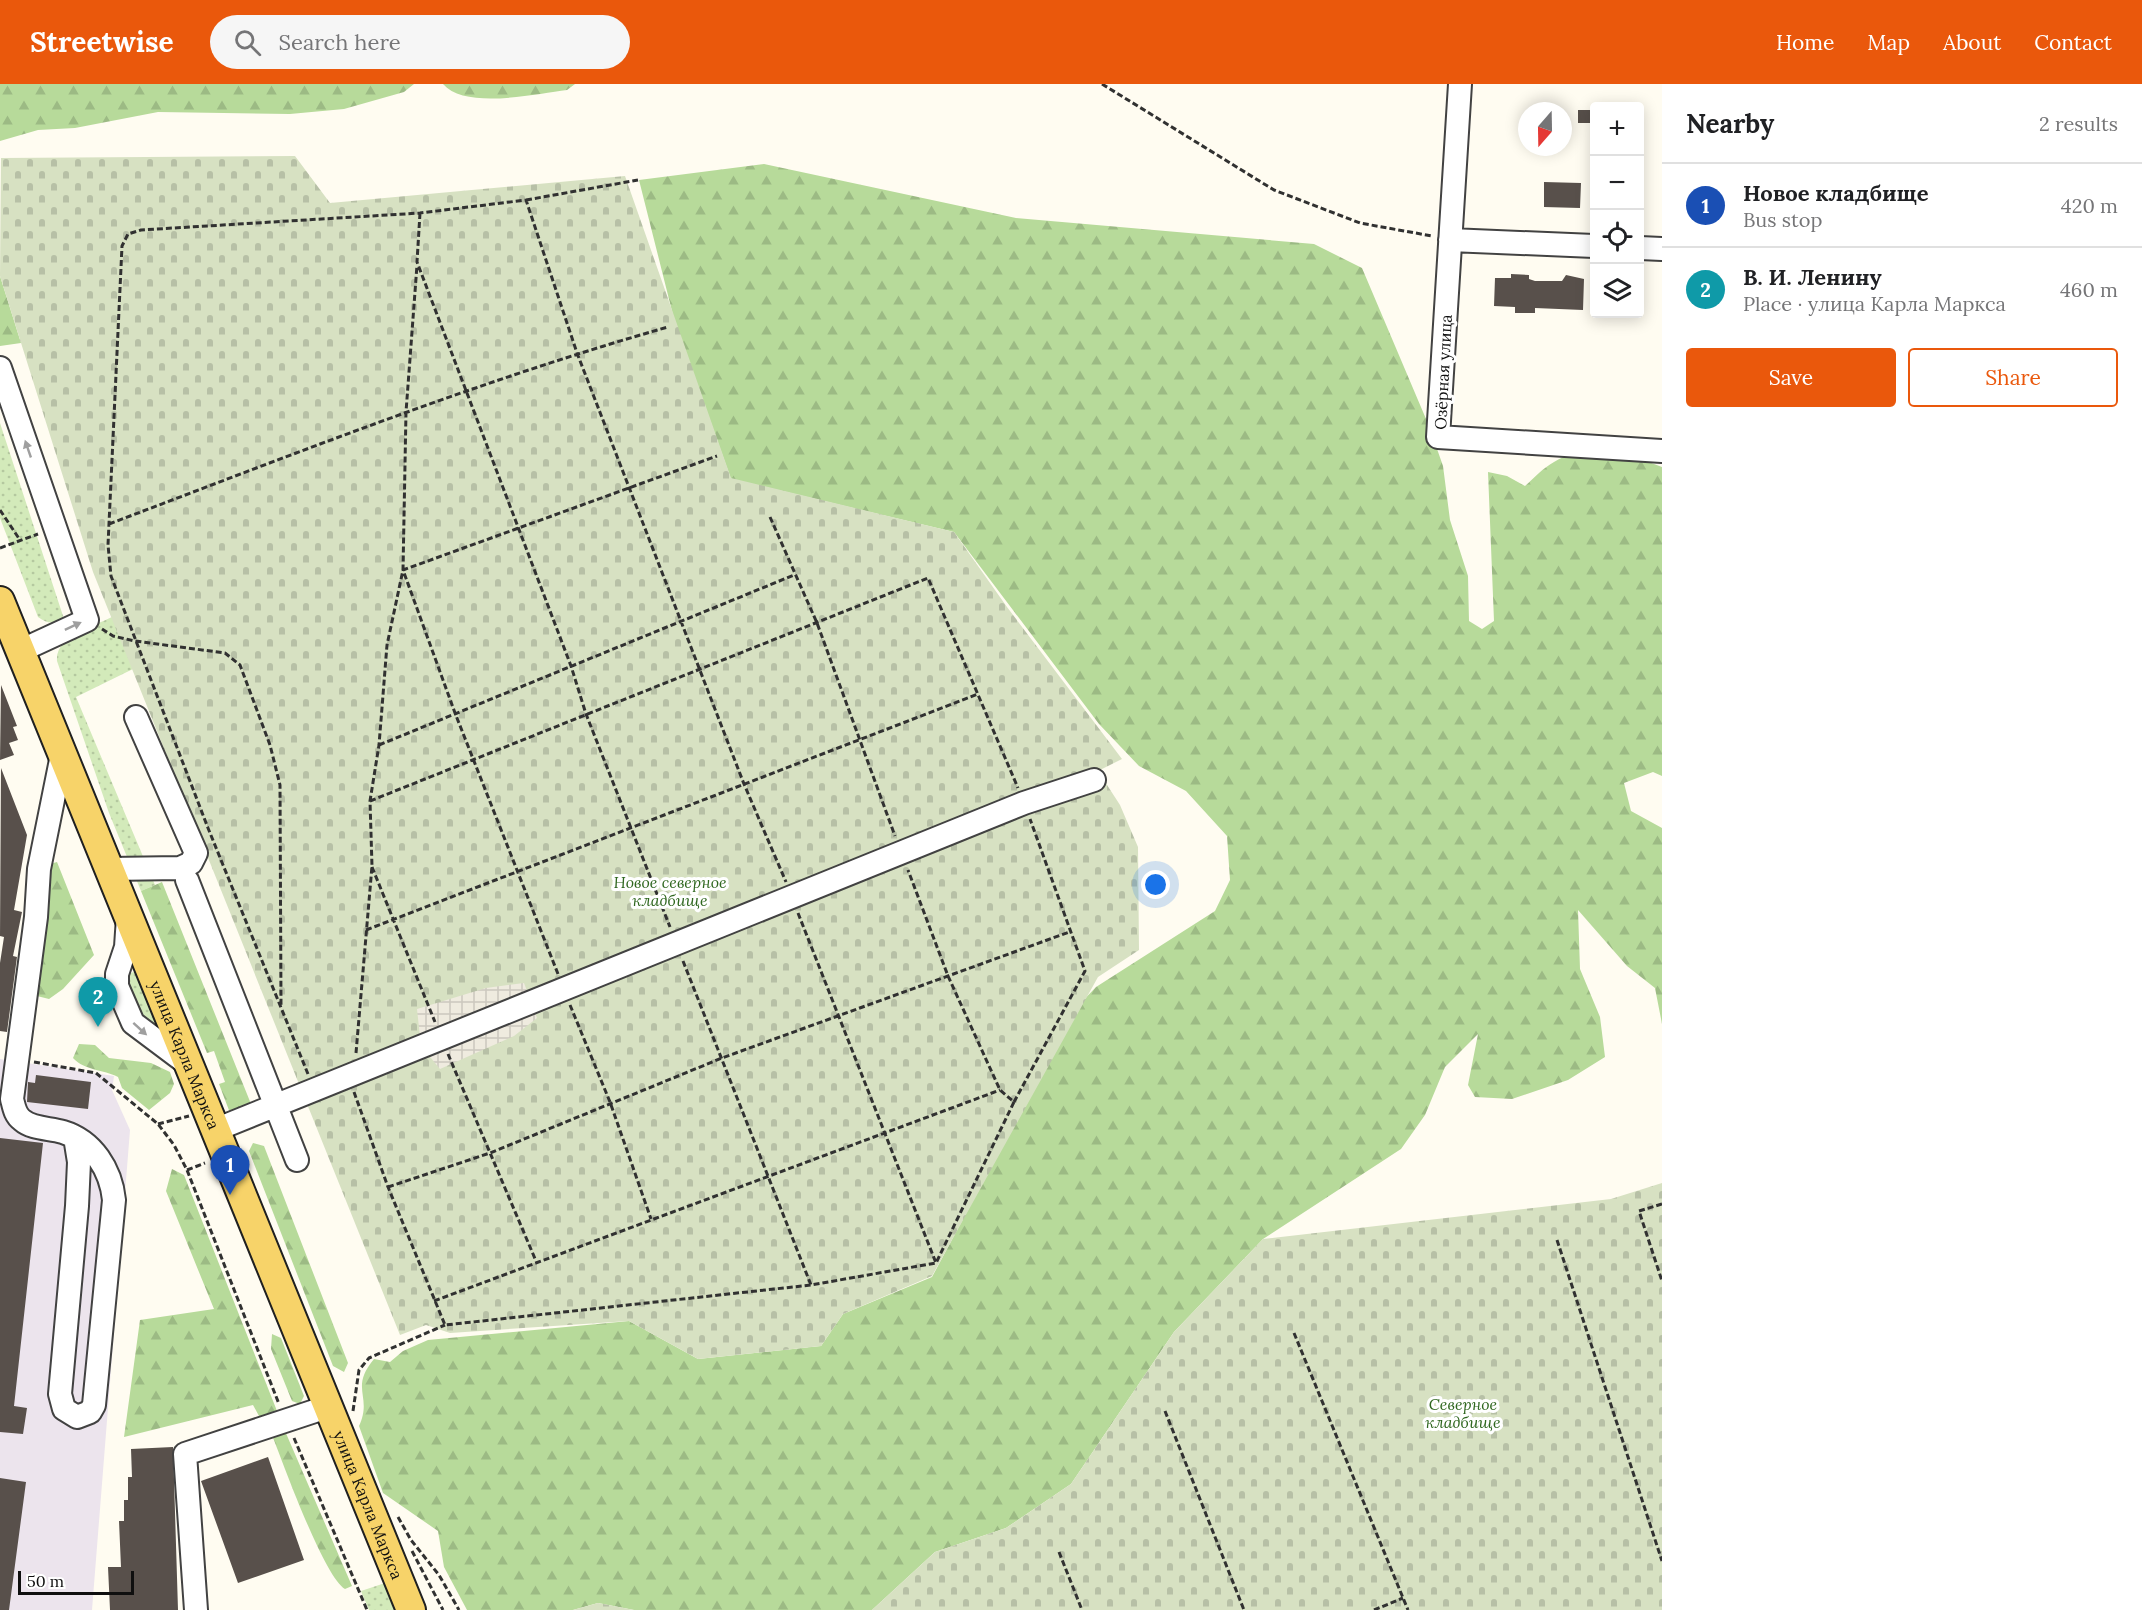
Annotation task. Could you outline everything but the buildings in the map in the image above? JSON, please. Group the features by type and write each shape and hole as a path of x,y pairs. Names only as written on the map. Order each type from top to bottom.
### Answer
{"main road":[{"name":"улица Карла Маркса","path":"0,601 211,1120 340,1412 411,1610"}],"street":[{"name":"Озёрная улица","path":"1460,84 1438,437 1662,451"},
{"path":"1450,240 1590,246"},
{"path":"1644,248 1662,249"},
{"path":"0,368 87,620 20,651"},
{"path":"109,869 180,868 191,863 196,853 136,717"},
{"path":"62,755 39,870 36,917 12,1100 16,1113 30,1125 75,1137 88,1147 112,1179 114,1200 94,1405 90,1412 77,1417 69,1415 64,1409 60,1394 77,1206 79,1162 75,1137"},
{"path":"211,1120 276,1104 793,898 1024,803 1094,780"},
{"path":"187,880 297,1160"},
{"path":"196,1610 185,1454 286,1421 340,1412"}],"path":[{"path":"1102,84 1274,190 1360,223 1450,240"},
{"path":"314,1089 111,576 108,545 122,246 128,234 141,230 420,213 526,200 638,180"},
{"path":"526,200 577,353 744,784 793,898 936,1263"},
{"path":"420,213 406,412 403,570 387,645 380,745 370,801 372,866 351,1074 388,1187 445,1326"},
{"path":"417,262 571,666 586,714 811,1285"},
{"path":"110,524 465,391 577,353 668,327"},
{"path":"403,570 717,456"},
{"path":"0,510 20,540"},
{"path":"770,517 817,623 858,740 948,976 1000,1090 1014,1102"},
{"path":"0,548 55,527"},
{"path":"403,570 516,872 610,1102 651,1219"},
{"path":"380,745 455,712 794,575"},
{"path":"370,801 928,578 1024,803 1073,931 1085,970 1014,1102 936,1263"},
{"path":"87,620 113,636 225,653 240,665 270,745 280,785 281,1006"},
{"path":"366,930 978,694"},
{"path":"372,866 441,1038 536,1261"},
{"path":"388,1187 490,1153 722,1058 1073,931"},
{"path":"16,1059 96,1072 158,1124 174,1144 187,1170 286,1421 367,1610"},
{"path":"434,1301 536,1261 1000,1090"},
{"path":"158,1124 211,1120"},
{"path":"1662,1204 1639,1210 1662,1281"},
{"path":"1557,1240 1662,1561"},
{"path":"340,1412 359,1370 369,1358 445,1326 811,1285 936,1263"},
{"path":"1294,1333 1408,1610"},
{"path":"1165,1411 1244,1610"},
{"path":"442,1610 394,1514 439,1575 459,1610"},
{"path":"1059,1552 1082,1610"},
{"path":"1374,1610 1403,1598"}],"shaded area":[{"path":"524,983 537,1018 514,1036 440,1069 421,1046 417,1009 486,988"},
{"path":"0,1059 114,1076 112,1090 130,1130 92,1610 0,1610"}],"green space":[{"path":"0,84 414,84 404,92 344,109 290,114 158,112 75,128 38,130 0,141"},
{"path":"443,84 575,84 567,90 520,97 483,98 453,92"},
{"name":"Новое северное кладбище","path":"295,156 330,203 625,176 731,478 954,532 1007,607 1122,759 1098,771 1120,805 1138,847 1139,950 1098,977 932,1276 843,1314 821,1346 698,1359 629,1321 450,1333 426,1325 400,1335 93,572 0,276 1,158"},
{"path":"764,164 1016,218 1314,244 1362,268 1429,426 1443,466 1450,520 1468,576 1469,621 1482,629 1494,621 1488,472 1507,476 1525,486 1554,462 1567,456 1594,451 1622,454 1662,467 1662,776 1653,772 1624,783 1631,811 1662,828 1662,1024 1655,988 1627,966 1578,910 1580,969 1600,1017 1605,1057 1568,1080 1512,1099 1475,1097 1468,1085 1478,1034 1445,1067 1425,1115 1401,1149 1263,1239 1174,1332 1071,1484 1006,1528 935,1552 872,1610 634,1610 598,1603 573,1610 467,1610 444,1567 438,1531 383,1493 359,1426 364,1407 363,1378 374,1359 390,1362 403,1351 428,1340 629,1321 698,1359 821,1346 843,1314 932,1277 1076,1008 1096,987 1215,911 1230,880 1227,836 1186,791 1139,766 1099,724 954,532 731,479 675,323 639,180"},
{"path":"0,276 21,343 0,346"},
{"path":"0,423 64,619 57,622 51,623 38,617 0,518"},
{"path":"112,617 133,669 76,697 155,885 141,891 109,813 57,661 58,652 68,639"},
{"path":"57,862 94,955 63,989 49,999 37,996 50,864"},
{"path":"162,882 251,1104 230,1113 219,1084 225,1082 214,1051 207,1053 141,891"},
{"path":"139,970 160,1025 144,1031 120,977"},
{"path":"79,1044 95,1045 109,1058 151,1063 170,1072 174,1084 170,1093 149,1110 122,1088 118,1077 89,1068 73,1058"},
{"path":"253,1143 264,1146 348,1363 344,1372 333,1366 249,1151"},
{"path":"172,1169 184,1175 277,1411 272,1418 259,1416 253,1405 124,1437 140,1320 214,1309 166,1191"},
{"name":"Северное кладбище","path":"1662,1183 1662,1610 872,1610 935,1552 1006,1528 1071,1484 1174,1332 1263,1239 1611,1199"},
{"path":"272,1334 281,1338 304,1396 300,1404 292,1401 271,1349"},
{"path":"285,1431 352,1586 345,1589 326,1564 294,1493 272,1435"},
{"path":"388,1582 400,1610 369,1610 361,1591"},
{"path":"598,1603 634,1610 573,1610"}],"place":[{"name":"В. И. Ленину","path":"98,1027"},
{"name":"Новое кладбище","path":"230,1195"}]}
